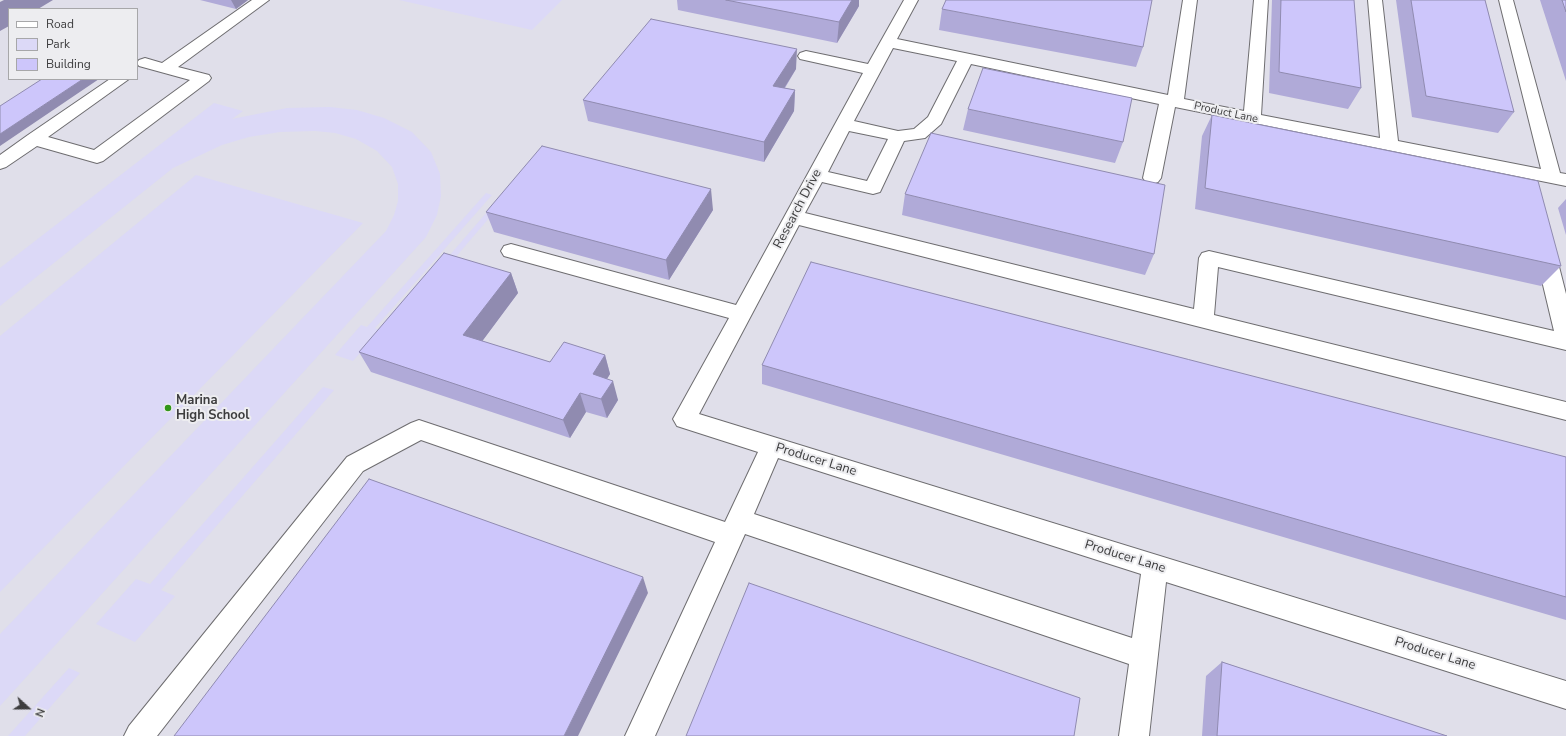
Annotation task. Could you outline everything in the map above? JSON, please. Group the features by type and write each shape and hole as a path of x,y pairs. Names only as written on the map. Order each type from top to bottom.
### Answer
{"street":[{"path":"165,68 262,0"},
{"path":"1152,178 1171,102 1190,0"},
{"path":"1252,118 1261,0"},
{"path":"1375,0 1390,146"},
{"path":"1506,0 1559,179"},
{"name":"Research Drive","path":"685,419 887,42 905,1"},
{"name":"Product Lane","path":"887,42 1171,102 1390,146 1527,180 1559,179"},
{"path":"806,56 872,70"},
{"path":"843,124 898,136 920,134 935,120 966,59"},
{"path":"34,140 97,157 203,78 165,68 140,64"},
{"path":"0,163 120,80"},
{"path":"816,175 873,188 898,136"},
{"path":"794,217 1566,412"},
{"path":"1539,227 1566,335"},
{"path":"511,251 741,314"},
{"path":"1203,320 1209,258 1566,342"},
{"name":"Producer Lane","path":"685,419 1566,695"},
{"path":"139,736 355,464 419,430 1144,655"},
{"path":"640,736 772,446"},
{"path":"1134,736 1155,566"}],"shaded area":[{"path":"0,0 1566,0 1566,736 0,736"}],"green space":[{"path":"399,0 562,0 532,30"},
{"path":"214,103 243,111 232,119 287,108 330,107 357,110 384,118 412,132 431,152 440,174 441,196 437,215 426,237 0,706 0,634 386,231 394,215 398,201 398,184 392,167 377,151 356,139 335,133 315,131 280,132 249,137 222,145 173,168 0,306 0,268"},
{"path":"526,167 532,168 424,294 404,324 387,319 411,291 417,293"},
{"path":"196,175 363,223 0,592 0,336"},
{"path":"486,193 492,195 375,328 380,330 353,361 335,355 361,325 367,327"},
{"path":"323,387 334,390 161,590 175,596 135,642 96,624 136,579 150,584"},
{"path":"69,668 80,673 25,736 8,736"}],"building":[{"path":"726,0 852,0 839,22"},
{"path":"946,0 1152,0 1143,47 942,9"},
{"path":"1281,0 1354,0 1361,88 1279,72"},
{"path":"1411,0 1485,0 1514,112 1426,96"},
{"path":"1562,0 1566,0 1566,12"},
{"path":"651,19 797,49 773,86 795,90 764,142 583,100"},
{"path":"983,68 1132,98 1123,142 968,109"},
{"path":"40,80 81,80 0,134 0,106"},
{"path":"1212,115 1538,181 1561,266 1205,188"},
{"path":"931,133 1165,185 1154,254 905,194"},
{"path":"542,146 711,189 666,260 486,212"},
{"path":"444,253 511,273 463,335 550,362 564,342 605,355 593,374 613,381 601,399 580,393 563,420 359,352"},
{"path":"811,262 1566,457 1566,597 762,365"},
{"path":"369,479 643,577 564,736 174,736"},
{"path":"749,583 1080,698 1074,736 686,736"},
{"path":"1222,662 1447,736 1217,736"}],"place":[{"name":"Marina High School","path":"168,408"}]}
